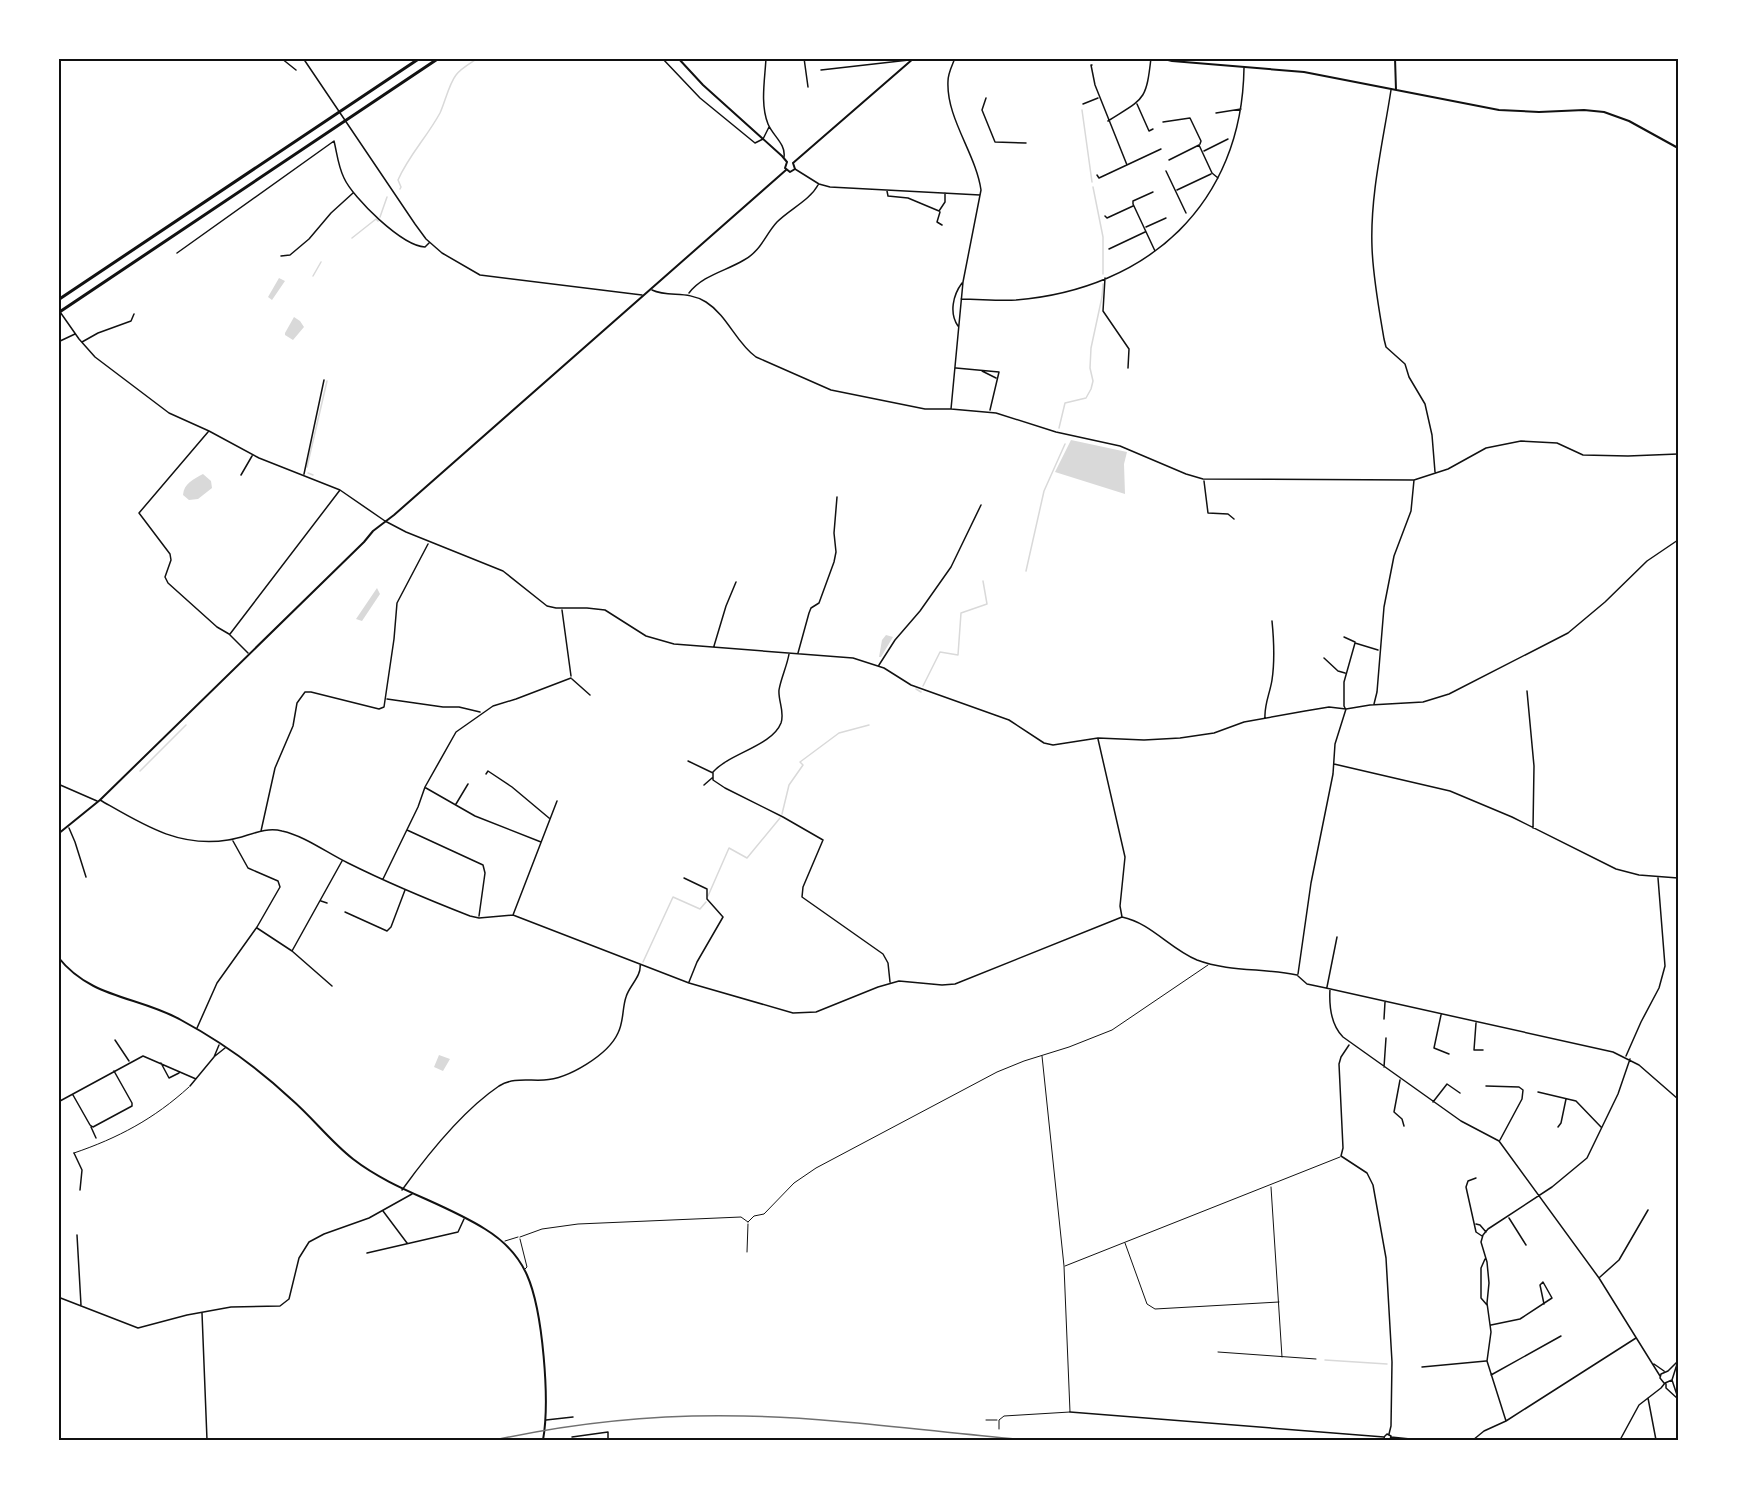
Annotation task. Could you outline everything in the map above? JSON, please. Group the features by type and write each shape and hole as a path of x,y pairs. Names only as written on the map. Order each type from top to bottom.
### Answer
{"highway":[{"path":"58,300 420,58"},
{"path":"58,311 439,58"}],"street":[{"path":"281,58 296,70"},
{"path":"303,58 415,224 430,243 446,256 486,277 642,295"},
{"path":"662,58 692,90 751,140 757,143 763,139 769,127"},
{"path":"678,58 703,86 784,157 787,162 786,170"},
{"path":"766,58 764,100 769,127 783,148 784,157"},
{"path":"804,58 808,87"},
{"path":"951,409 963,282 981,195 978,177 957,123 948,89 948,78 955,58"},
{"path":"1108,121 1137,103 1147,91 1151,58"},
{"path":"1160,58 1172,61 1304,72 1503,111 1584,110 1604,112 1629,121 1678,148"},
{"path":"1395,58 1396,90"},
{"path":"821,70 912,60"},
{"path":"787,162 794,163 912,60"},
{"path":"1092,65 1090,65 1092,75 1099,98 1126,165"},
{"path":"961,299 1008,300 1076,288 1126,269 1155,251 1191,219 1219,179 1231,150 1242,109 1244,67"},
{"path":"1390,90 1372,227 1373,266 1386,347 1405,364 1409,377 1425,404 1432,435 1436,473"},
{"path":"1083,104 1099,98"},
{"path":"986,99 982,110 994,142 1026,144"},
{"path":"1137,103 1149,131 1153,129"},
{"path":"1215,113 1242,109"},
{"path":"1163,123 1190,118 1212,173 1219,179"},
{"path":"1203,151 1228,140"},
{"path":"177,254 334,141 344,179 385,225 400,237 420,246 425,247 430,243"},
{"path":"1169,160 1199,145"},
{"path":"1097,175 1099,178 1161,149"},
{"path":"794,163 795,169 819,184 830,187 981,195"},
{"path":"786,170 792,172 795,169"},
{"path":"58,834 99,801 373,531 786,170"},
{"path":"1166,171 1186,213"},
{"path":"1176,190 1212,173"},
{"path":"688,294 704,279 752,255 775,225 811,194 819,184"},
{"path":"887,190 888,196 903,197 940,211"},
{"path":"903,191 903,197"},
{"path":"280,256 290,255 309,239 331,213 354,192"},
{"path":"1153,192 1133,201 1155,251"},
{"path":"942,225 937,222 945,202 945,193"},
{"path":"1106,216 1107,218 1134,206"},
{"path":"1145,228 1166,218"},
{"path":"1108,249 1146,231"},
{"path":"1106,277 1103,311 1129,349 1128,368"},
{"path":"959,327 954,319 953,310 957,291 963,282"},
{"path":"651,288 656,292 688,294 704,301 715,309 748,351 756,357 824,388 925,409 990,412 1056,432 1120,446 1203,479 1414,480 1454,466 1486,448 1511,442 1547,441 1583,455 1678,454"},
{"path":"58,311 94,357 169,413 253,455 340,490 385,521 429,543 503,570 551,608 604,610 617,616 640,634 674,644 789,654 844,656 879,665 911,685 1009,720 1044,743 1053,745 1098,738 1144,740 1180,738 1204,735 1244,722 1329,707 1346,709 1422,702 1442,697 1557,639 1595,611 1647,561 1678,540"},
{"path":"82,342 98,333 131,321 134,314"},
{"path":"58,342 76,333"},
{"path":"956,368 999,372 990,412"},
{"path":"981,370 998,379"},
{"path":"304,475 324,380"},
{"path":"209,431 139,513 170,554 171,560 165,577 168,583 217,627 229,634 248,654"},
{"path":"241,476 253,455"},
{"path":"1203,479 1208,513 1228,514 1234,519"},
{"path":"1373,705 1377,692 1379,650 1390,574 1394,556 1411,511 1414,480"},
{"path":"229,634 340,490"},
{"path":"798,654 809,613 811,608 819,603 834,562 837,497"},
{"path":"879,665 895,640 920,611 951,567 981,505"},
{"path":"261,831 260,827 275,768 294,726 296,706 303,694 311,692 380,709 384,707 397,603 429,543"},
{"path":"713,647 736,582"},
{"path":"562,609 571,678 590,695"},
{"path":"1266,719 1266,706 1275,656 1272,621"},
{"path":"1344,637 1354,643 1379,650"},
{"path":"1297,975 1311,883 1334,764 1335,744 1346,709 1344,706 1346,673 1354,643"},
{"path":"704,785 712,778 712,773 718,767 772,735 779,726 782,717 780,688 789,654"},
{"path":"1324,658 1338,671 1346,673"},
{"path":"383,880 418,807 425,787 456,732 493,706 571,678"},
{"path":"1527,691 1534,766 1533,829"},
{"path":"386,699 442,707 459,707 482,713"},
{"path":"1098,738 1125,857 1120,906 1122,917"},
{"path":"688,761 712,773"},
{"path":"1334,764 1450,791 1512,817 1616,869 1658,878 1678,878"},
{"path":"486,774 488,771 512,787 550,819"},
{"path":"712,778 724,788 823,840 803,887 802,897 884,954 888,963 890,983"},
{"path":"58,784 99,801 168,836 202,842 232,840 261,831 286,832 383,880 470,916 479,918 513,915 689,983 783,1011 805,1014 838,1004 890,983 908,981 942,985 955,984 1122,917 1142,925 1189,956 1209,964 1285,972 1297,975 1307,984 1604,1050 1630,1059 1678,1099"},
{"path":"455,805 468,784"},
{"path":"425,787 475,816 541,842"},
{"path":"513,915 557,801"},
{"path":"69,827 86,877"},
{"path":"406,830 483,865 485,873 479,918"},
{"path":"197,1029 217,983 257,927 280,884 248,868 232,840"},
{"path":"292,951 342,860"},
{"path":"684,878 707,889 707,899 723,917 697,962 689,983"},
{"path":"1625,1057 1659,988 1665,966 1658,878"},
{"path":"345,912 387,931 391,927 406,889"},
{"path":"320,900 327,903"},
{"path":"257,927 292,951 332,986"},
{"path":"1326,988 1337,937"},
{"path":"59,958 78,977 98,990 166,1012 197,1029 291,1098 349,1155 402,1190 464,1218 487,1230 503,1242 524,1269 534,1295 543,1353 545,1420 543,1440"},
{"path":"402,1190 450,1132 499,1086 518,1080 548,1080 572,1073 608,1046 619,1031 626,996 641,970 639,963"},
{"path":"1330,989 1333,1022 1339,1033 1350,1043 1461,1121 1499,1141 1599,1278 1666,1388 1678,1399"},
{"path":"1384,1019 1385,1001"},
{"path":"1441,1014 1434,1048 1449,1054"},
{"path":"1476,1022 1474,1050 1483,1050"},
{"path":"1384,1067 1386,1038"},
{"path":"115,1040 129,1062"},
{"path":"1350,1043 1339,1064 1343,1148 1341,1156 1367,1173 1374,1185 1386,1258 1391,1344 1391,1426 1389,1434 1391,1439 1420,1440"},
{"path":"214,1057 220,1044"},
{"path":"190,1086 214,1057 225,1048"},
{"path":"60,1101 143,1056 196,1079"},
{"path":"1506,1420 1487,1361 1490,1325 1489,1283 1482,1237 1583,1162 1618,1094 1630,1059"},
{"path":"160,1062 170,1078 181,1072"},
{"path":"91,1126 132,1106 130,1098 114,1071"},
{"path":"1401,1079 1394,1112 1402,1119 1404,1126"},
{"path":"1433,1102 1447,1084 1460,1093"},
{"path":"1486,1086 1519,1087 1523,1090 1522,1099 1499,1141"},
{"path":"1538,1092 1567,1098 1579,1104 1601,1128"},
{"path":"72,1095 96,1138"},
{"path":"1558,1127 1567,1098"},
{"path":"74,1153 82,1170 80,1190"},
{"path":"1476,1178 1468,1181 1466,1185 1477,1233 1482,1237"},
{"path":"58,1297 138,1328 231,1307 284,1304 291,1293 299,1258 309,1242 324,1234 369,1218 412,1194"},
{"path":"1599,1278 1619,1260 1648,1210"},
{"path":"383,1211 408,1243"},
{"path":"1508,1217 1526,1245"},
{"path":"367,1253 458,1232 464,1218"},
{"path":"1475,1224 1480,1225 1486,1232"},
{"path":"77,1235 81,1306"},
{"path":"1485,1258 1481,1267 1482,1300 1488,1306"},
{"path":"1481,1267 1487,1267"},
{"path":"1490,1325 1520,1319 1544,1304 1552,1298 1545,1283 1542,1282 1540,1285 1544,1304"},
{"path":"1482,1283 1489,1283"},
{"path":"1482,1300 1488,1299"},
{"path":"202,1312 207,1440"},
{"path":"1491,1375 1561,1335"},
{"path":"1473,1440 1484,1431 1506,1420 1637,1338"},
{"path":"1422,1367 1487,1361"},
{"path":"1653,1364 1668,1371 1678,1361"},
{"path":"1678,1361 1672,1375 1678,1399"},
{"path":"1660,1376 1664,1371"},
{"path":"1668,1371 1672,1375"},
{"path":"1620,1440 1636,1410 1665,1383 1672,1380"},
{"path":"1648,1398 1656,1440"},
{"path":"1070,1412 1384,1437 1389,1434"},
{"path":"545,1420 573,1417"},
{"path":"572,1437 608,1432 608,1440"}],"lane":[{"path":"747,1252 748,1222 754,1216 764,1214 794,1183 816,1168 986,1077 1119,1026 1209,964"},
{"path":"987,1420 999,1420 1004,1416 1070,1412 1064,1266 1042,1056"},
{"path":"74,1153 108,1141 140,1125 158,1114 190,1086"},
{"path":"1064,1266 1341,1156"},
{"path":"1271,1185 1282,1357"},
{"path":"503,1242 542,1229 578,1224 741,1217 748,1222"},
{"path":"520,1237 527,1267 524,1269"},
{"path":"1124,1242 1147,1304 1155,1309 1280,1302"},
{"path":"1218,1352 1316,1359"},
{"path":"999,1420 999,1429"}],"shaded area":[{"path":"279,278 285,281 272,300 268,297"},
{"path":"294,317 304,327 293,340 285,333"},
{"path":"1071,440 1127,452 1124,464 1125,494 1055,472"},
{"path":"203,474 211,481 212,488 198,499 189,500 183,495 185,487"},
{"path":"377,588 380,594 362,621 356,619"},
{"path":"886,635 893,637 879,657 882,640"},
{"path":"439,1055 450,1059 443,1071 434,1067"}],"waterway":[{"path":"400,189 398,180 407,162 440,113 454,79 461,70 478,58"},
{"path":"536,58 542,58"},
{"path":"1082,110 1092,182"},
{"path":"1093,187 1103,237 1103,274"},
{"path":"380,217 387,197"},
{"path":"352,238 376,219 378,221"},
{"path":"313,276 321,262"},
{"path":"1059,428 1065,403 1086,398 1091,389 1093,381 1090,368 1091,348 1103,284"},
{"path":"307,467 327,381"},
{"path":"1026,571 1044,491 1065,444"},
{"path":"308,473 313,475"},
{"path":"923,686 940,652 958,655 961,613 987,604 983,581"},
{"path":"916,689 921,692"},
{"path":"140,771 186,725"},
{"path":"782,814 789,785 803,765 800,762 839,733 869,725"},
{"path":"708,896 729,848 747,858 780,818"},
{"path":"643,962 673,897 700,909 706,902"},
{"path":"1325,1360 1387,1364"}],"railway":[{"path":"495,1440 557,1428 619,1420 682,1416 815,1419 1026,1440"}]}
